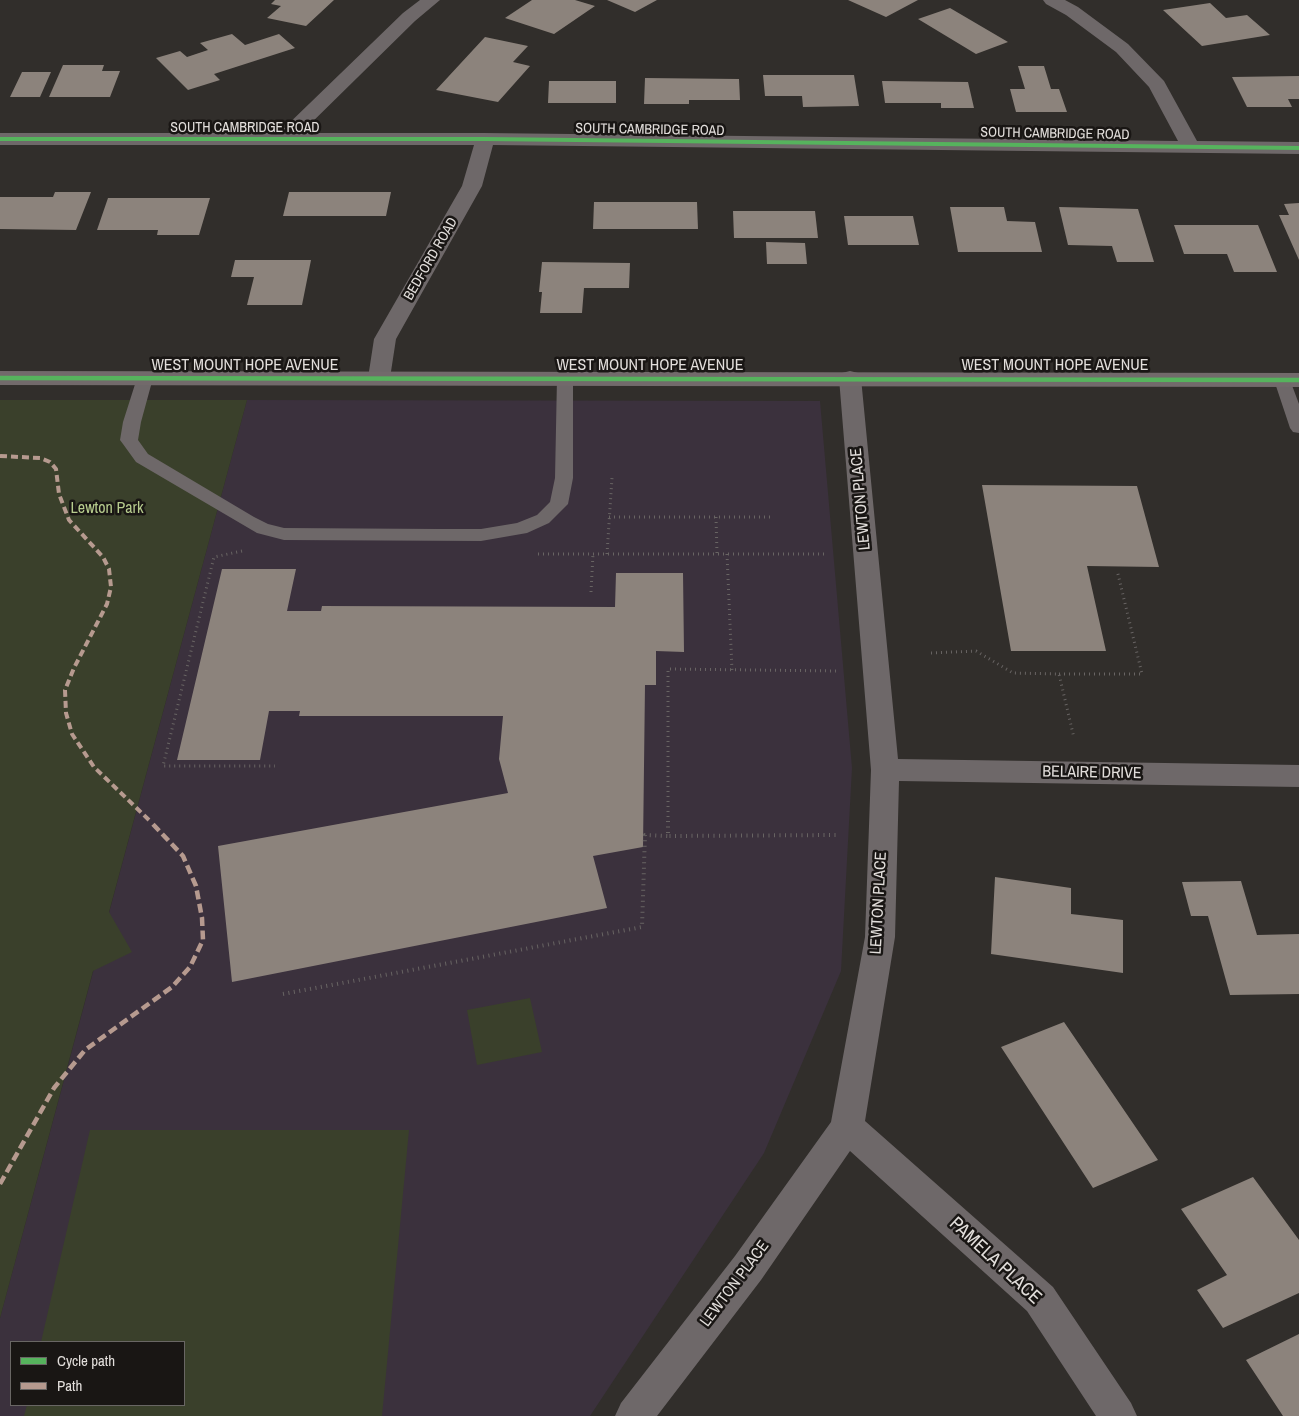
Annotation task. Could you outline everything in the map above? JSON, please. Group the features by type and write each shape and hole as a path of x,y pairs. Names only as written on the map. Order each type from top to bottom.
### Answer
{"street":[{"path":"284,139 409,16 431,0"},
{"path":"1052,0 1072,11 1122,48 1158,85 1191,147"},
{"name":"SOUTH CAMBRIDGE ROAD","path":"0,139 485,140 1299,148"},
{"name":"BEDFORD ROAD","path":"379,378 385,339 472,186 485,140"},
{"name":"WEST MOUNT HOPE AVENUE","path":"0,378 1291,380"},
{"name":"LEWTON PLACE","path":"634,1416 752,1262 847,1127 880,937 885,770 850,378"},
{"name":"BELAIRE DRIVE","path":"885,770 1299,776"},
{"name":"PAMELA PLACE","path":"847,1127 1040,1298 1118,1416"}],"lane":[{"path":"145,378 132,422 129,440 142,458 263,529 284,534 446,535 481,535 521,529 544,519 559,504 564,478 565,378"},
{"path":"1291,380 1299,428"}],"path":[{"path":"607,554 612,478"},
{"path":"609,517 771,517"},
{"path":"716,517 717,554"},
{"path":"249,550 214,557 163,766 275,766"},
{"path":"591,592 593,554"},
{"path":"727,554 732,670"},
{"path":"931,653 976,652 1013,673 1142,674 1117,570"},
{"path":"668,836 668,669 837,671"},
{"path":"1059,674 1074,739"},
{"path":"283,994 642,927 645,835 836,835"}],"shaded area":[{"path":"247,400 820,401 852,768 841,971 764,1153 590,1416 0,1416 0,1318"}],"green space":[{"name":"Lewton Park","path":"0,400 247,400 109,912 132,952 93,971 0,1318"},
{"path":"530,998 542,1052 477,1065 467,1010"},
{"path":"90,1130 409,1130 382,1416 24,1416 27,1406 185,1406 185,1341 41,1341"}],"building":[{"path":"275,0 334,0 306,26 267,18 281,6 271,4"},
{"path":"532,0 575,0 595,6 554,34 505,18"},
{"path":"607,0 657,0 635,12"},
{"path":"848,0 918,0 886,17"},
{"path":"1210,3 1226,18 1247,15 1270,35 1202,46 1163,10"},
{"path":"950,8 1008,42 976,54 918,19"},
{"path":"232,34 245,45 279,34 295,48 214,74 220,80 188,90 156,58 180,51 187,57 208,50 200,43"},
{"path":"485,37 528,46 513,62 530,66 498,102 436,90"},
{"path":"63,65 104,65 102,71 120,71 110,97 49,97"},
{"path":"1018,66 1044,66 1051,89 1059,89 1067,112 1016,112 1010,89 1025,89"},
{"path":"22,72 51,72 40,97 10,97"},
{"path":"763,75 854,75 859,106 803,107 802,96 765,96"},
{"path":"1299,76 1299,99 1288,99 1292,107 1247,107 1232,77"},
{"path":"645,78 739,79 740,100 689,100 689,104 644,104"},
{"path":"549,81 616,81 616,103 548,103"},
{"path":"882,81 968,82 974,108 941,108 941,103 885,103"},
{"path":"55,192 91,192 76,230 0,229 0,197 53,197"},
{"path":"289,192 391,192 386,216 283,216"},
{"path":"108,198 210,198 199,235 157,235 158,230 97,230"},
{"path":"594,202 697,202 698,229 593,229"},
{"path":"1299,203 1299,260 1279,215 1289,215 1284,204"},
{"path":"950,207 1004,207 1007,221 1035,222 1042,252 958,252"},
{"path":"1059,207 1138,209 1154,262 1117,262 1112,246 1068,245"},
{"path":"733,211 815,211 818,238 734,238"},
{"path":"844,216 913,216 919,245 848,245"},
{"path":"1174,225 1258,225 1277,272 1234,272 1227,254 1184,254"},
{"path":"766,242 805,243 807,264 767,264"},
{"path":"235,260 311,260 302,305 247,305 254,277 231,277"},
{"path":"542,262 630,263 629,288 584,288 582,313 540,313 542,292 539,292"},
{"path":"982,485 1137,486 1159,567 1087,566 1106,651 1011,651"},
{"path":"222,569 296,569 287,611 321,611 322,606 615,607 616,573 683,573 684,652 656,651 656,685 645,685 643,847 593,856 607,908 232,982 218,846 508,793 499,759 503,716 299,716 300,711 269,711 260,760 177,760"},
{"path":"995,877 1071,888 1071,914 1123,920 1123,973 991,954"},
{"path":"1241,881 1257,935 1299,934 1299,994 1230,995 1208,916 1191,916 1182,882"},
{"path":"1064,1022 1158,1160 1093,1188 1001,1047"},
{"path":"1253,1177 1299,1240 1299,1293 1223,1328 1197,1290 1227,1275 1181,1209"},
{"path":"1299,1334 1299,1416 1283,1416 1246,1360"}],"marked path":[{"path":"0,456 40,458 50,462 56,469 59,494 69,520 103,557 109,569 111,587 107,604 74,668 65,690 66,713 72,734 94,767 168,838 183,856 196,886 202,918 203,940 190,967 172,987 85,1050 54,1088 0,1184"}],"cycle path":[{"path":"0,139 485,139 1299,148"},
{"path":"0,378 1299,380"}]}
